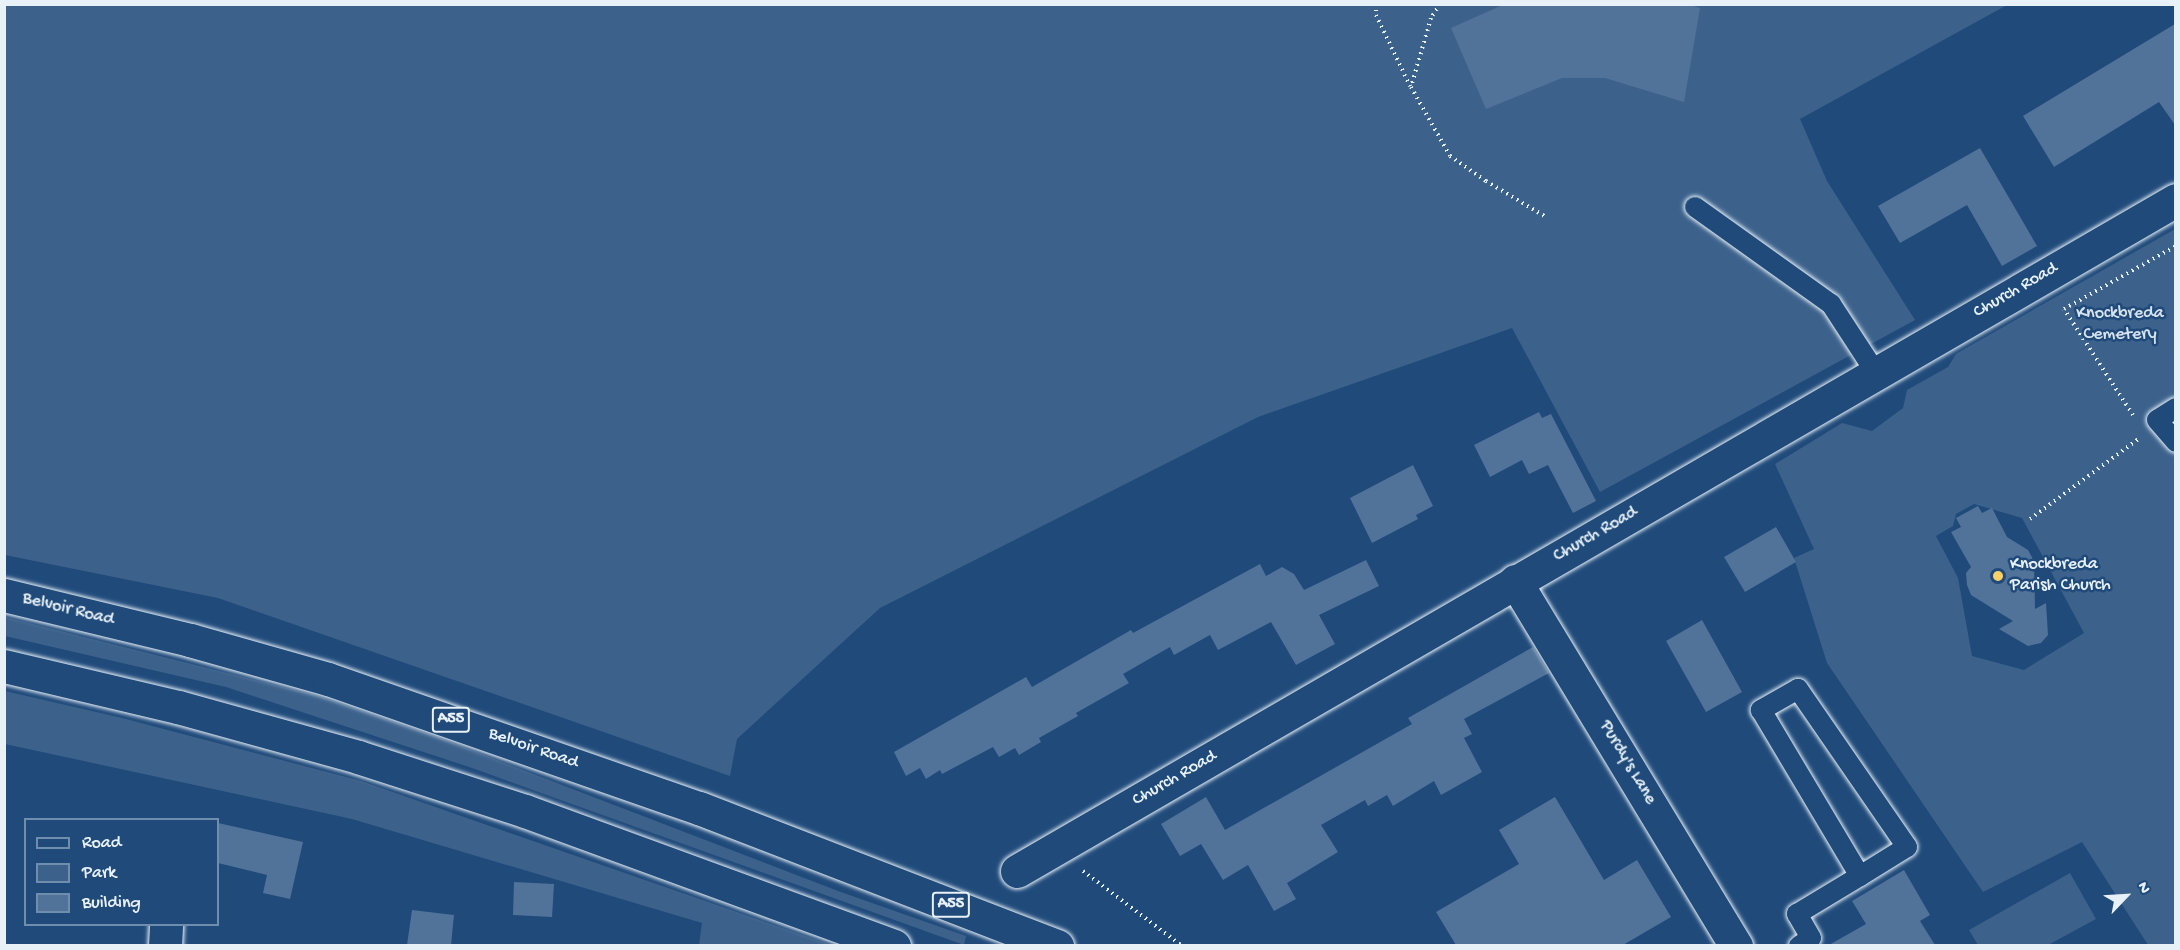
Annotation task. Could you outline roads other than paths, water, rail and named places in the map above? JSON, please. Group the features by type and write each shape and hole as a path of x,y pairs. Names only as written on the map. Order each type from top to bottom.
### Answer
{"main road":[{"name":"Church Road","path":"1017,871 2175,200"},
{"name":"Purdy's Lane","path":"1515,581 1737,945"},
{"name":"Belvoir Road","path":"4,595 190,640 328,679 699,808 1057,945"},
{"path":"4,666 178,707 369,761 525,811 894,945"},
{"path":"165,945 166,926"}],"lane":[{"path":"1695,207 1831,304 1876,373"},
{"path":"2175,408 2157,420 2175,442"},
{"path":"1799,945 1811,938 1797,914 1860,876 1908,847 1798,689 1761,711 1860,876"}],"place":[{"name":"Knockbreda Parish Church","path":"1998,576"}],"park label":[{"name":"Knockbreda Cemetery","path":"2120,325"}]}
